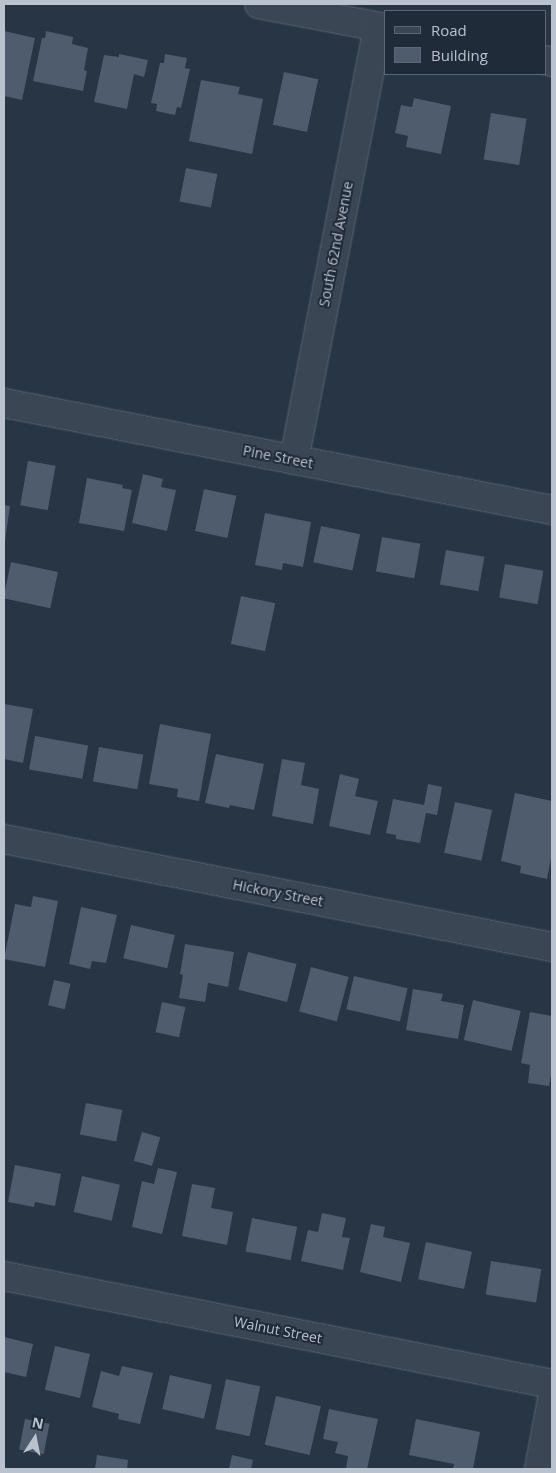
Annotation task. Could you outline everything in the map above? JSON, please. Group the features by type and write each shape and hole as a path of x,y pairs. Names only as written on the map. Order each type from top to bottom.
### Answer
{"street":[{"path":"259,4 381,28"},
{"name":"South 62nd Avenue","path":"294,460 381,28"},
{"name":"Pine Street","path":"4,403 552,510"},
{"name":"Hickory Street","path":"4,839 552,947"},
{"name":"Walnut Street","path":"4,1276 552,1384"},
{"path":"539,1469 552,1400"}],"building":[{"path":"4,31 35,38 22,100 4,96"},
{"path":"46,31 73,37 72,44 88,48 84,70 87,71 83,91 33,81 42,38 45,38"},
{"path":"119,54 148,60 144,77 134,74 127,109 94,102 104,55 119,57"},
{"path":"165,54 187,58 185,68 190,69 181,108 177,107 175,115 156,111 157,104 151,103 160,63 164,63"},
{"path":"284,72 318,79 307,132 273,125"},
{"path":"201,80 240,87 238,94 263,99 252,154 189,141"},
{"path":"414,98 451,106 441,154 406,147 408,136 395,133 401,105 412,107"},
{"path":"491,113 527,119 519,165 484,159"},
{"path":"186,168 217,174 211,207 180,201"},
{"path":"28,461 56,466 48,510 20,505"},
{"path":"143,474 163,479 161,487 176,490 167,531 132,523"},
{"path":"87,478 123,485 122,488 132,490 124,531 79,523"},
{"path":"204,489 236,496 227,538 195,531"},
{"path":"4,505 10,506 5,541 4,541"},
{"path":"265,513 311,522 303,567 283,563 282,570 255,565"},
{"path":"321,526 360,534 352,571 313,562"},
{"path":"382,537 420,544 414,578 376,571"},
{"path":"446,550 484,557 478,591 440,584"},
{"path":"11,562 58,572 50,608 4,598"},
{"path":"505,564 543,571 538,604 499,597"},
{"path":"241,596 275,603 265,651 231,644"},
{"path":"4,704 33,709 23,763 4,759"},
{"path":"160,724 211,734 199,801 177,797 178,789 149,784"},
{"path":"35,736 88,745 82,779 29,769"},
{"path":"99,747 143,755 137,789 93,781"},
{"path":"216,754 264,764 254,810 230,805 229,808 205,803"},
{"path":"282,759 305,763 301,785 319,789 313,824 272,816"},
{"path":"340,774 359,779 355,796 378,801 370,835 329,826"},
{"path":"428,784 442,787 437,815 426,813 420,843 396,839 396,835 386,833 393,799 424,805"},
{"path":"515,793 552,801 552,853 547,879 520,873 521,866 501,861"},
{"path":"455,802 492,810 481,861 444,853"},
{"path":"33,896 58,901 45,967 4,959 15,904 31,907"},
{"path":"81,907 117,915 106,963 92,961 90,969 69,964"},
{"path":"131,925 175,935 167,968 123,958"},
{"path":"185,944 234,952 228,987 208,983 205,1002 179,998 183,975 180,974"},
{"path":"248,952 297,964 287,1002 239,990"},
{"path":"311,967 349,977 337,1022 299,1011"},
{"path":"354,976 408,988 400,1022 346,1009"},
{"path":"54,980 71,984 65,1009 48,1005"},
{"path":"413,989 443,994 441,1001 464,1005 458,1039 406,1030"},
{"path":"473,1000 521,1011 512,1051 464,1040"},
{"path":"162,1002 185,1007 179,1037 156,1032"},
{"path":"530,1012 552,1016 552,1069 549,1086 528,1083 530,1065 521,1063"},
{"path":"86,1103 122,1110 116,1141 80,1134"},
{"path":"142,1132 160,1137 152,1166 134,1161"},
{"path":"15,1165 61,1174 55,1206 35,1202 34,1207 8,1202"},
{"path":"158,1168 177,1172 162,1234 132,1227 142,1181 154,1184"},
{"path":"82,1176 120,1185 112,1221 74,1212"},
{"path":"192,1184 215,1188 211,1208 233,1212 227,1245 182,1236"},
{"path":"322,1213 346,1218 342,1237 350,1238 343,1270 301,1261 308,1230 318,1232"},
{"path":"252,1218 297,1227 291,1260 246,1251"},
{"path":"371,1224 385,1227 383,1237 410,1243 401,1282 360,1272"},
{"path":"426,1242 472,1252 464,1289 418,1279"},
{"path":"491,1261 541,1269 536,1303 486,1295"},
{"path":"4,1337 33,1344 26,1377 4,1372"},
{"path":"55,1346 90,1354 80,1398 45,1390"},
{"path":"122,1366 153,1373 140,1424 118,1419 119,1414 92,1407 101,1371 119,1376"},
{"path":"170,1375 212,1385 204,1419 162,1409"},
{"path":"226,1379 260,1386 250,1436 215,1429"},
{"path":"276,1396 321,1406 310,1455 265,1445"},
{"path":"329,1409 378,1419 367,1469 346,1469 348,1456 335,1453 338,1442 323,1439"},
{"path":"25,1419 50,1424 44,1454 19,1449"},
{"path":"416,1419 480,1432 473,1469 453,1469 454,1464 409,1455"},
{"path":"97,1455 128,1460 127,1469 95,1469"},
{"path":"232,1455 253,1460 251,1469 229,1469"}]}
